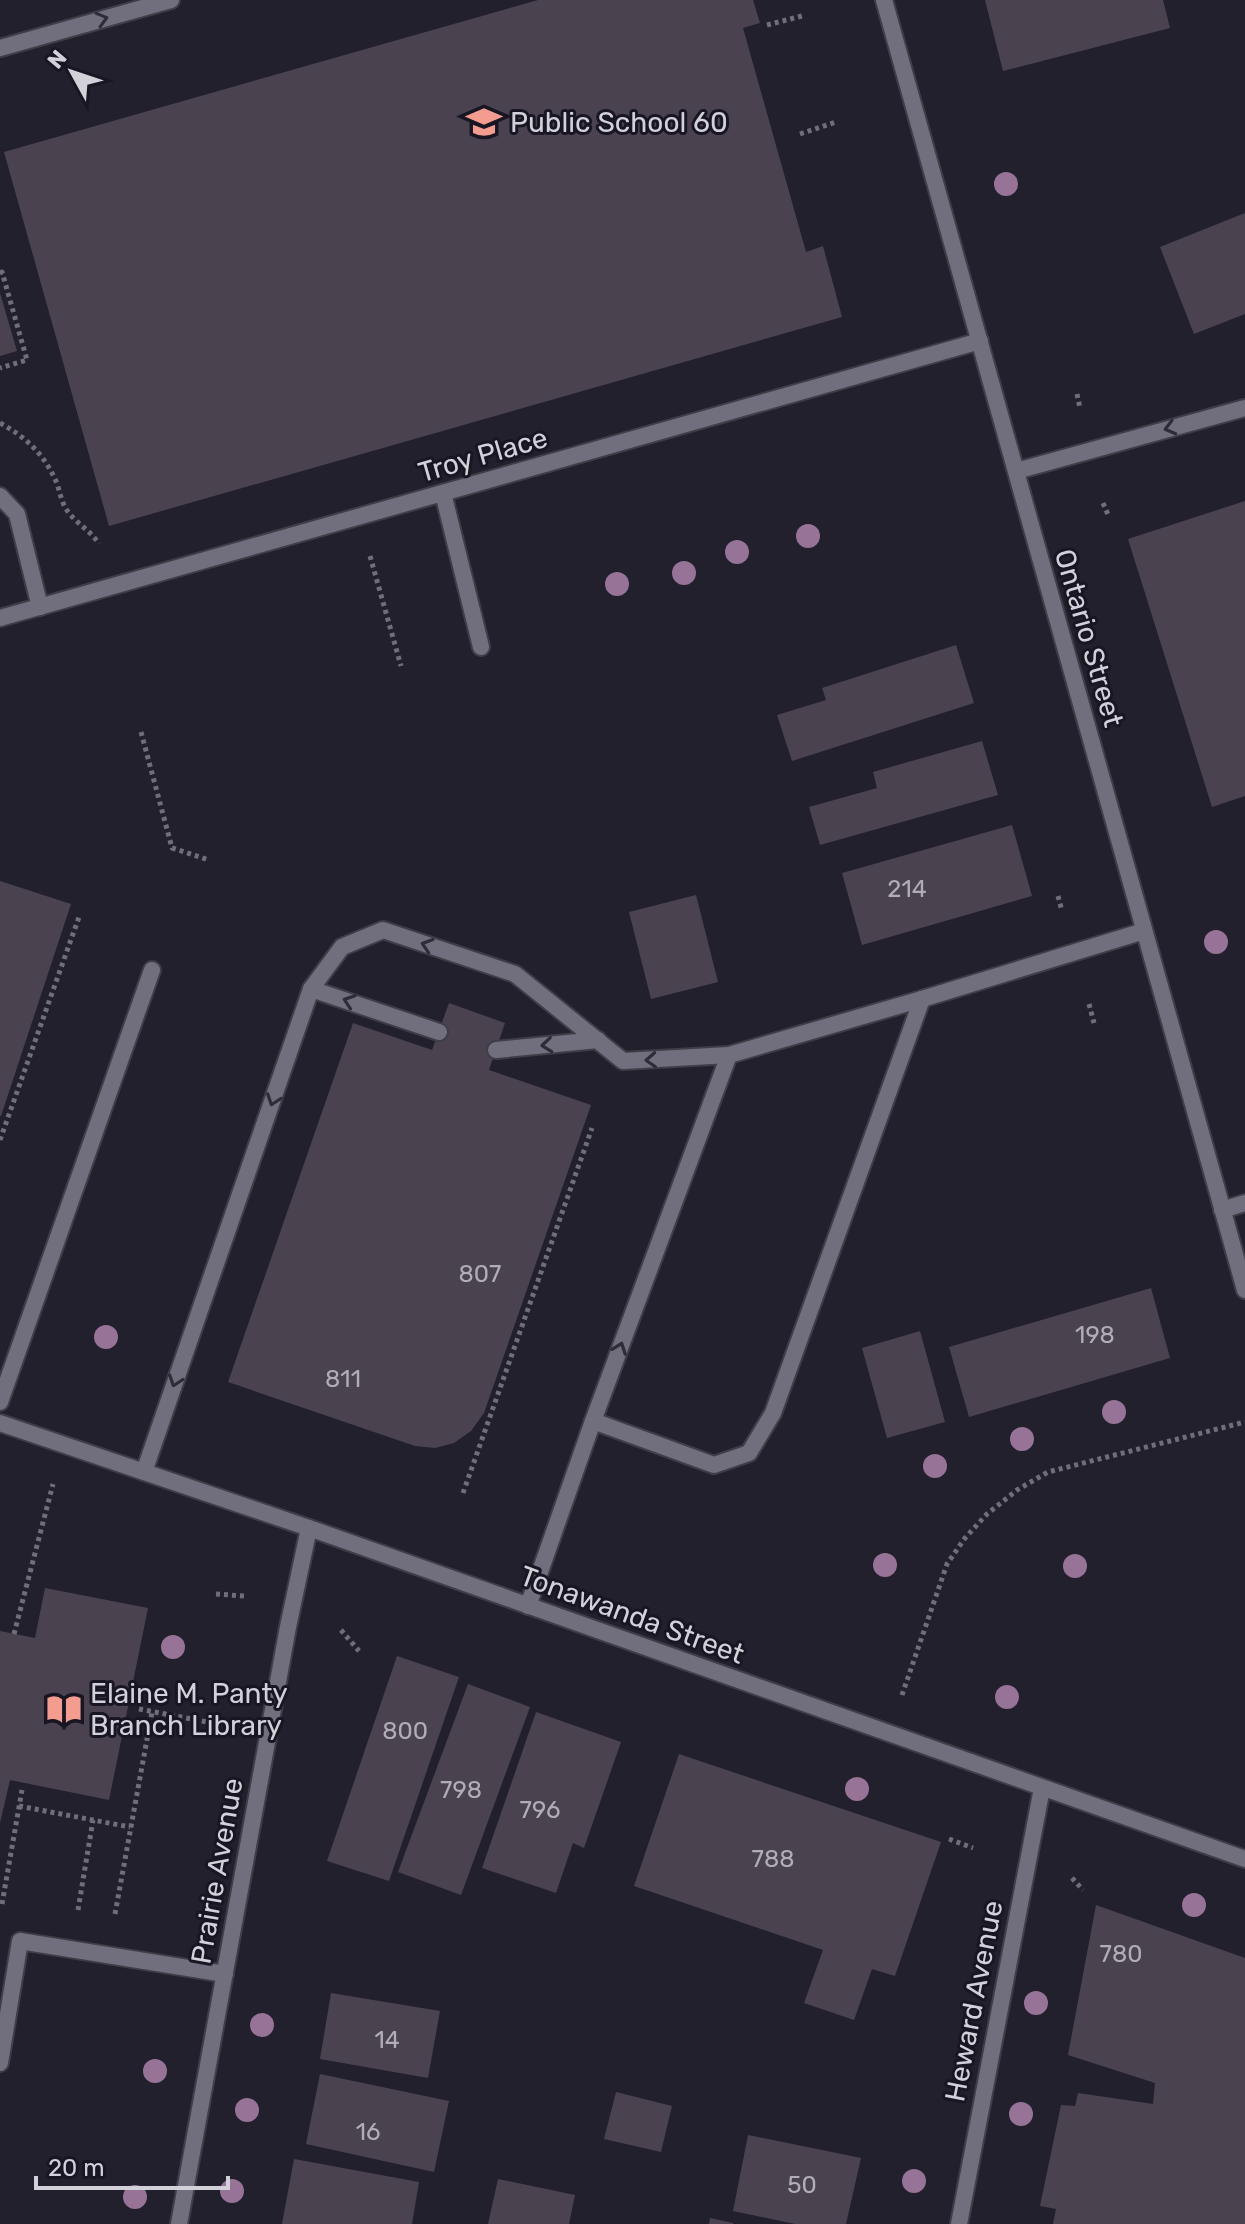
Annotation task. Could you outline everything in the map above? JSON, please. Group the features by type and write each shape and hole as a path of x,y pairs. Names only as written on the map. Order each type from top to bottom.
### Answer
{"street":[{"path":"0,48 171,0"},
{"name":"Ontario Street","path":"884,0 1245,1290"},
{"name":"Troy Place","path":"0,618 980,341"},
{"path":"1016,471 1245,408"},
{"path":"443,493 481,647"},
{"path":"0,496 17,514 40,607"},
{"path":"144,1472 311,989 342,947 383,930 515,974 623,1061 729,1055 1144,931"},
{"path":"0,1402 152,970"},
{"path":"311,989 439,1032"},
{"path":"593,1421 714,1465 749,1453 773,1413 922,999"},
{"path":"496,1050 598,1040"},
{"path":"528,1606 729,1055"},
{"path":"1222,1210 1245,1203"},
{"name":"Tonawanda Street","path":"0,1423 309,1528 1245,1859"},
{"name":"Prairie Avenue","path":"179,2224 288,1627 309,1528"},
{"name":"Heward Avenue","path":"959,2224 1042,1788"},
{"path":"0,2063 20,1941 225,1974"}],"path":[{"path":"767,25 802,16"},
{"path":"800,134 836,122"},
{"path":"0,273 27,360 0,368"},
{"path":"1077,394 1080,408"},
{"path":"0,423 36,449 54,477 65,506 76,521 92,531 99,544"},
{"path":"1103,503 1109,517"},
{"path":"375,574 401,666"},
{"path":"141,732 172,848 209,860"},
{"path":"1058,896 1062,911"},
{"path":"0,1140 79,917"},
{"path":"1089,1004 1094,1023"},
{"path":"463,1493 592,1128"},
{"path":"908,1675 947,1564 973,1530 1017,1490 1048,1472 1245,1422"},
{"path":"14,1634 47,1506"},
{"path":"216,1594 244,1596"},
{"path":"341,1630 359,1651"},
{"path":"139,1709 227,1726"},
{"path":"117,1900 152,1712"},
{"path":"1,1902 22,1790"},
{"path":"19,1806 130,1827"},
{"path":"81,1893 93,1820"},
{"path":"949,1839 973,1848"},
{"path":"1072,1878 1083,1890"}],"building":[{"path":"538,0 753,0 760,23 743,28 806,252 823,246 842,317 109,526 4,152"},
{"path":"985,0 1163,0 1170,28 1003,71"},
{"path":"1245,213 1245,314 1194,334 1160,247"},
{"path":"0,293 17,351 0,356"},
{"path":"1245,501 1245,796 1212,807 1128,539"},
{"path":"956,645 974,703 792,761 777,715 826,700 822,688"},
{"path":"982,741 998,795 820,845 809,807 877,788 873,772"},
{"path":"1012,825 1032,896 862,945 842,873"},
{"path":"0,881 71,904 1,1116 0,1116"},
{"path":"696,895 718,982 651,999 629,912"},
{"path":"449,1003 505,1023 489,1070 591,1105 484,1413 471,1431 454,1443 435,1448 415,1446 228,1382 353,1023 432,1050"},
{"path":"1151,1288 1170,1358 969,1417 949,1347"},
{"path":"920,1331 945,1422 887,1438 862,1348"},
{"name":"Elaine M. Panty Branch Library","path":"45,1588 148,1608 109,1800 10,1780 0,1823 0,1631 35,1638"},
{"path":"397,1656 459,1677 389,1881 327,1861"},
{"path":"468,1684 530,1707 461,1895 398,1872"},
{"path":"536,1712 621,1742 584,1848 573,1843 556,1893 482,1868"},
{"path":"679,1754 941,1842 895,1976 872,1969 854,2020 804,2003 823,1950 634,1886"},
{"path":"1096,1905 1245,1958 1245,2224 1053,2224 1056,2209 1040,2206 1061,2105 1075,2106 1078,2093 1153,2104 1155,2083 1068,2055"},
{"path":"331,1993 440,2011 428,2078 320,2059"},
{"path":"320,2074 449,2101 434,2172 306,2144"},
{"path":"616,2092 672,2106 661,2152 604,2139"},
{"path":"748,2135 861,2158 846,2224 795,2224 733,2211"},
{"path":"294,2159 419,2182 412,2224 282,2224"},
{"path":"498,2179 575,2195 569,2224 488,2224"},
{"path":"710,2218 733,2223 733,2224 709,2224"}],"place":[{"name":"Public School 60","path":"484,122"},
{"name":"Elaine M. Panty Branch Library","path":"64,1709"}]}
